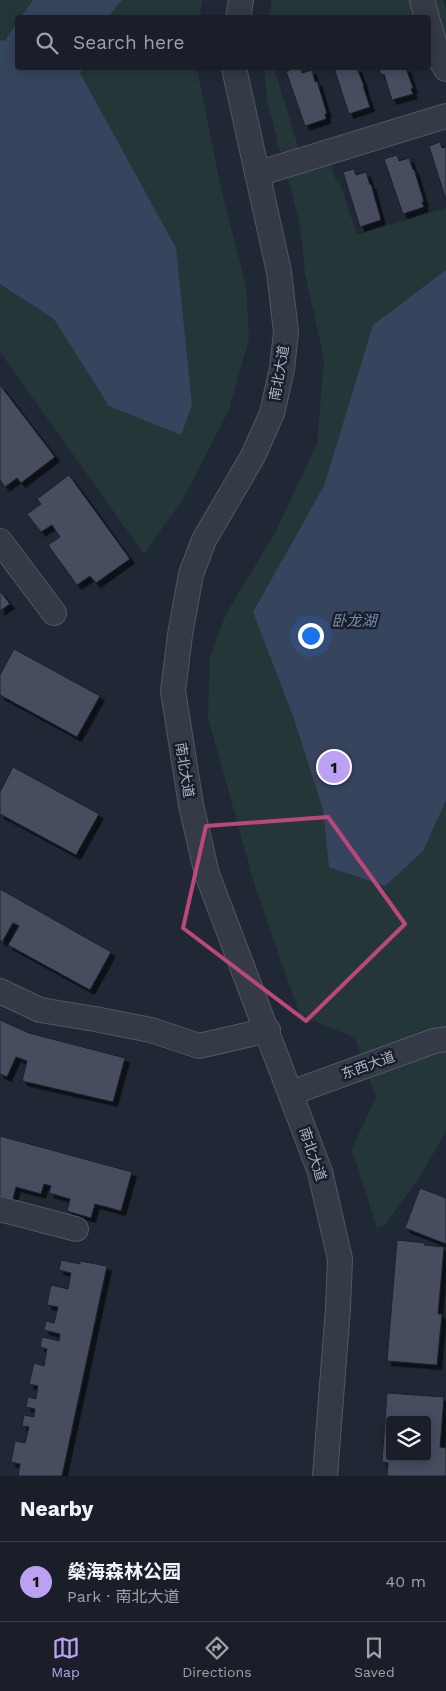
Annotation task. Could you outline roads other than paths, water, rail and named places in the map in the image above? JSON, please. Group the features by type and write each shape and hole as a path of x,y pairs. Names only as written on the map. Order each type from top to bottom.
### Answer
{"street":[{"path":"238,15 241,0"},
{"path":"422,0 426,15"},
{"path":"431,32 439,57 446,69"},
{"name":"南北大道","path":"234,70 280,281 286,332 282,369 272,413 253,456 204,540 191,574 180,635 173,691 191,805 208,874 320,1172 340,1259 325,1476"},
{"path":"257,174 446,116"},
{"path":"0,541 54,613"},
{"path":"0,991 40,1010 151,1030 199,1046 268,1030"},
{"name":"东西大道","path":"291,1093 434,1041 446,1039"},
{"path":"0,1210 76,1229"}],"water":[{"path":"33,0 122,0 110,15 22,15"},
{"path":"15,25 15,70 82,70 80,73 176,248 192,405 181,435 109,406 54,319 0,284 0,40 5,41"},
{"name":"卧龙湖","path":"446,270 446,800 423,851 385,886 329,867 323,809 294,719 253,612 324,486 373,325"}],"place":[{"name":"燊海森林公园","path":"334,767"}]}
